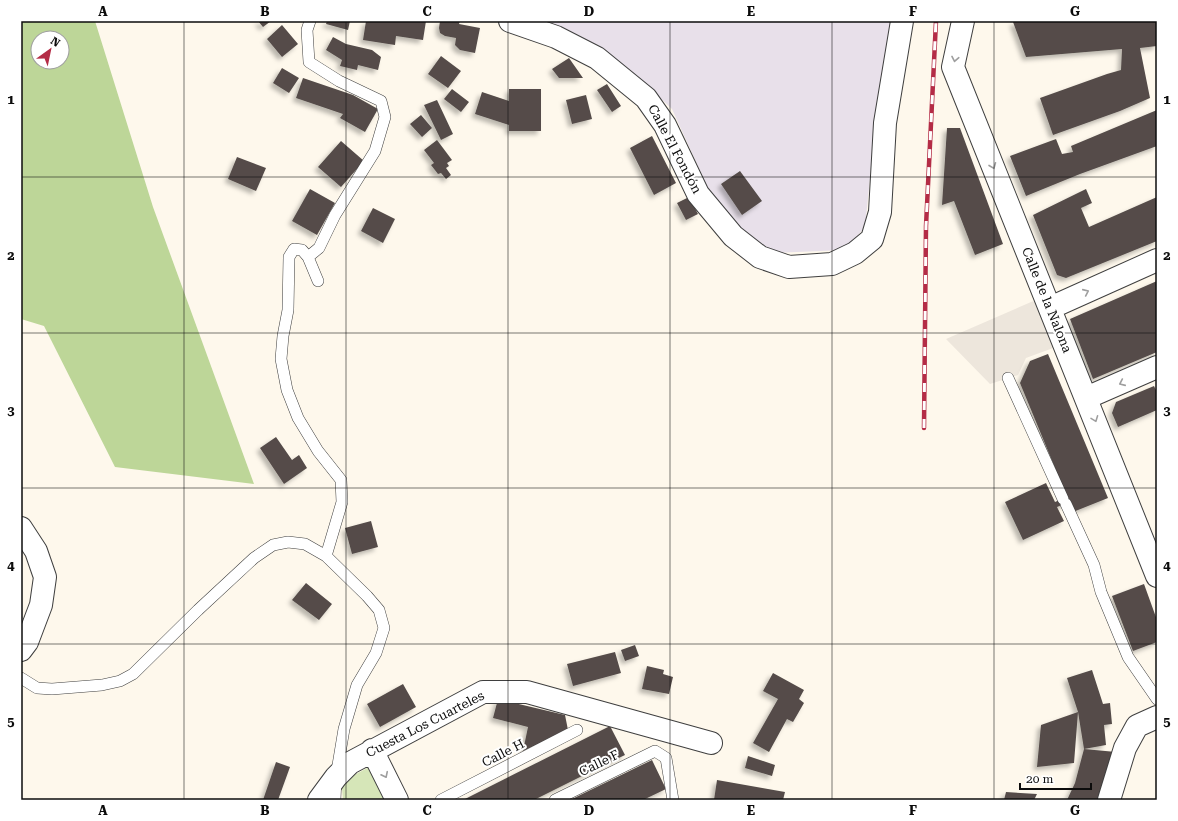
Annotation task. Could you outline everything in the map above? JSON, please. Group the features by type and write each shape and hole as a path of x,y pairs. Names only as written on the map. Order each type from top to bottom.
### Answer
{"street":[{"name":"Calle El Fondón","path":"510,21 556,37 597,58 646,98 665,125 698,194 733,236 760,257 789,267 832,264 855,253 872,239 880,212 885,123 902,21"},
{"name":"Calle de la Nalona","path":"962,21 953,67 1154,563"},
{"path":"1050,308 1157,260"},
{"path":"1086,398 1157,367"},
{"path":"21,528 36,551 45,577 41,605 27,642 21,650"},
{"name":"Cuesta Los Cuarteles","path":"318,800 336,777 350,763 483,692 527,692 711,744"},
{"path":"1109,800 1125,748 1136,726 1157,717"},
{"path":"372,750 397,800"}],"lane":[{"path":"308,257 319,248 335,215 375,151 385,117 381,101 339,81 309,62 307,30 310,21"},
{"path":"318,281 308,257 302,250 294,249 289,257 288,310 283,336 281,359 286,390 298,418 318,451 341,480 342,502 326,556"},
{"path":"1008,378 1094,565 1101,592 1128,657 1157,698"},
{"path":"21,678 37,688 52,690 102,685 120,681 133,674 198,610 254,558 273,545 288,542 305,544 326,556 379,610 384,628 376,653 357,685 344,729 336,777 335,800"},
{"name":"Calle H","path":"441,800 577,730"},
{"name":"Calle F","path":"555,800 656,751 666,758 669,799"}],"shaded area":[{"path":"548,21 892,21 876,120 865,227 845,250 773,253 742,235 709,191 672,109 644,83 598,46"},
{"path":"1045,296 1064,344 1026,358 1018,375 990,384 946,339"}],"green space":[{"path":"21,21 95,21 153,207 254,484 115,467 44,326 21,319"},
{"path":"369,767 385,800 343,800 342,788 345,780"}],"building":[{"path":"258,21 271,21 263,27"},
{"path":"327,21 350,21 348,30 326,24"},
{"path":"366,21 426,21 423,40 396,36 395,45 363,40"},
{"path":"440,21 460,21 459,24 480,28 475,53 460,50 455,45 456,38 445,36 440,33"},
{"path":"1157,21 1157,46 1140,48 1150,98 1120,111 1053,135 1040,98 1121,70 1122,49 1026,57 1013,22"},
{"path":"282,25 298,44 282,57 267,39"},
{"path":"333,37 346,44 372,50 381,57 378,70 358,65 357,70 340,66 342,60 326,50"},
{"path":"441,56 461,71 448,88 428,74"},
{"path":"569,58 583,78 559,78 552,69"},
{"path":"282,68 299,78 289,93 273,83"},
{"path":"303,78 353,95 378,109 365,132 340,118 343,114 296,98"},
{"path":"607,84 621,106 612,112 597,90"},
{"path":"452,89 469,102 461,112 444,99"},
{"path":"509,89 541,89 541,131 509,131 509,125 475,114 482,92 509,101"},
{"path":"586,95 592,119 572,124 566,100"},
{"path":"437,100 453,134 441,140 424,105"},
{"path":"1157,110 1157,146 1080,174 1026,196 1010,156 1056,139 1062,154 1073,152 1071,146"},
{"path":"421,115 432,128 422,137 410,124"},
{"path":"947,128 960,128 1003,244 975,255 954,201 942,205"},
{"path":"652,136 676,183 654,195 630,148"},
{"path":"437,140 452,160 447,163 449,166 446,168 451,175 446,179 441,173 438,174 431,165 434,163 424,150"},
{"path":"341,141 364,161 341,187 318,167"},
{"path":"237,157 266,168 256,191 228,179"},
{"path":"740,171 762,201 742,215 721,184"},
{"path":"310,189 335,203 317,235 292,221"},
{"path":"1086,189 1092,203 1081,208 1089,227 1157,197 1157,241 1066,278 1057,275 1033,215"},
{"path":"689,197 698,214 686,220 677,203"},
{"path":"373,208 395,219 383,243 361,231"},
{"path":"1157,281 1157,352 1093,379 1070,319"},
{"path":"1048,354 1108,498 1073,512 1069,502 1057,507 1064,521 1023,540 1005,502 1046,483 1055,502 1067,497 1020,383 1030,361"},
{"path":"1154,386 1157,392 1157,410 1118,427 1112,413 1116,402"},
{"path":"276,437 292,460 299,455 307,468 284,484 260,448"},
{"path":"371,521 378,547 352,554 345,528"},
{"path":"306,583 332,604 319,620 292,600"},
{"path":"1144,584 1157,620 1157,642 1133,651 1112,596"},
{"path":"635,645 639,656 625,661 621,650"},
{"path":"615,652 621,673 573,686 567,664"},
{"path":"647,666 664,670 663,674 673,677 669,694 642,689"},
{"path":"1092,670 1103,704 1110,703 1112,724 1104,725 1106,745 1084,749 1078,712 1067,678"},
{"path":"773,673 804,690 799,699 804,703 793,722 787,719 769,752 753,743 778,699 763,691"},
{"path":"403,684 416,707 380,727 367,704"},
{"path":"498,699 565,715 568,730 523,751 528,727 493,718"},
{"path":"1078,712 1074,763 1037,767 1041,725"},
{"path":"610,726 625,755 534,800 463,800"},
{"path":"1084,749 1116,752 1099,800 1067,800 1075,783"},
{"path":"748,756 775,765 772,776 745,768"},
{"path":"652,760 666,789 643,800 570,800"},
{"path":"276,762 290,767 278,800 263,800"},
{"path":"717,780 785,792 783,800 714,800"},
{"path":"1006,792 1037,794 1034,800 1004,800"}],"railway":[{"path":"924,428 926,226 936,21"}]}
